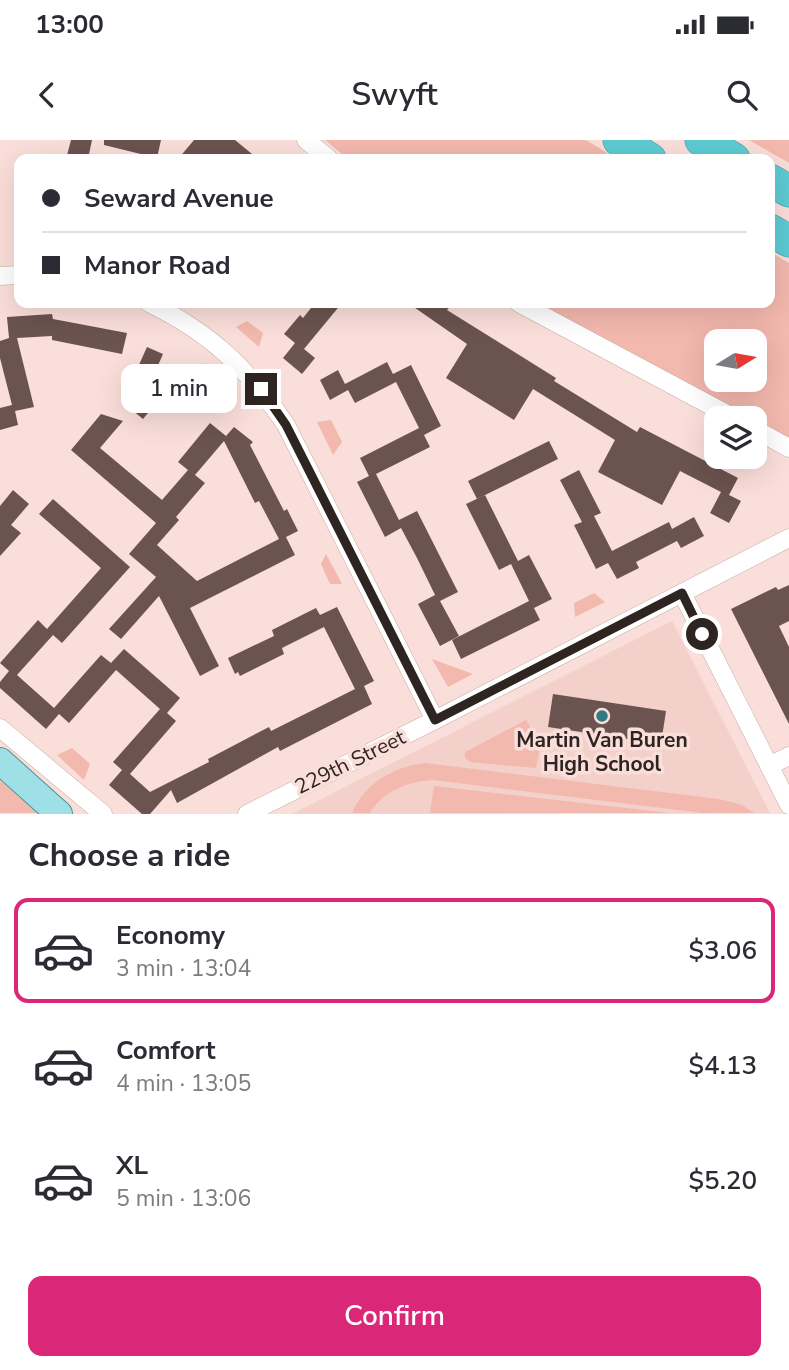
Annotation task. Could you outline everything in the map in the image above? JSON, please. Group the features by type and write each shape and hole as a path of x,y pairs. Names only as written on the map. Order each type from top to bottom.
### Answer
{"highway":[{"path":"619,140 642,154"},
{"path":"701,140 725,154"}],"main road":[{"path":"0,761 60,814"}],"street":[{"path":"306,140 323,154"},
{"path":"158,308 197,330 237,363 261,389 286,425 435,720"},
{"path":"528,308 712,406"},
{"path":"767,436 789,448"},
{"name":"229th Street","path":"247,814 789,538"},
{"path":"682,593 789,805"},
{"path":"0,728 103,814"},
{"path":"769,766 789,756"}],"shaded area":[{"path":"325,140 586,140 609,154 342,154"},
{"path":"749,140 789,140 789,163"},
{"path":"775,255 789,263 789,443 767,430 767,406 723,406 546,308 775,308"},
{"path":"247,321 263,333 259,347 236,327"},
{"path":"201,363 226,388 215,392 197,376"},
{"path":"331,420 342,442 333,455 317,422"},
{"path":"326,554 342,584 330,584 321,564"},
{"path":"594,593 605,602 575,617 574,603"},
{"name":"Martin Van Buren High School","path":"672,621 770,813 292,814"},
{"path":"432,659 473,674 448,687"},
{"path":"526,720 535,736 542,736 536,768 470,762 465,758 465,752"},
{"path":"72,748 90,764 84,780 57,755"},
{"path":"425,763 719,799 742,805 754,813 703,813 433,780 414,783 389,793 370,813 352,813 364,793 381,778 402,768"},
{"path":"0,780 37,813 0,813"},
{"path":"434,786 669,813 430,813"}],"building":[{"path":"71,140 92,140 89,154 67,154"},
{"path":"104,140 161,140 158,154 141,154 104,145"},
{"path":"194,140 235,140 252,154 182,154"},
{"path":"311,308 338,308 304,349 315,358 302,374 283,358 295,343 284,334 300,315 303,318"},
{"path":"415,308 449,308 447,310 556,378 554,381 637,432 640,427 704,460 704,469 721,469 738,478 729,495 741,501 729,523 710,513 721,492 680,471 662,505 598,472 615,440 533,389 514,420 446,378 467,344"},
{"path":"52,314 53,319 127,333 122,354 52,340 52,336 17,338 34,407 15,411 18,425 0,430 0,408 12,405 0,358 0,341 9,338 7,317"},
{"path":"147,347 163,354 156,370 158,367 175,380 143,419 126,405 153,373 138,367"},
{"path":"387,362 393,374 411,365 441,426 424,435 430,447 376,474 399,520 417,511 458,592 440,601 459,636 440,646 418,604 435,595 417,558 401,528 385,537 357,482 369,476 360,458 419,428 396,382 355,403 348,390 330,400 320,380 338,370 345,384"},
{"path":"101,414 123,421 100,448 162,500 188,470 178,462 210,423 226,436 234,427 253,442 250,445 284,511 287,509 298,531 286,537 295,555 190,608 219,666 200,676 159,596 121,639 109,629 156,577 129,554 156,523 71,450","holes":["224,441 255,503 259,501 279,539 197,581 157,545 179,520 176,517 205,483 195,475"]},
{"path":"549,441 558,459 477,499 468,481"},
{"path":"579,470 601,513 594,516 612,551 669,522 672,529 694,517 704,536 681,548 677,541 636,562 639,568 617,579 608,563 596,569 574,525 582,522 560,480"},
{"path":"13,490 29,504 11,525 21,533 0,556 0,506"},
{"path":"485,495 518,561 529,555 552,599 534,608 540,620 461,659 452,640 529,601 511,564 499,570 466,504"},
{"path":"53,499 130,567 62,643 53,635 17,675 54,708 101,655 111,663 124,649 180,698 167,713 176,721 130,774 150,792 269,727 271,731 355,689 324,627 282,648 284,654 240,676 238,672 235,674 228,658 274,636 272,630 316,608 320,615 337,607 374,681 364,686 372,704 280,751 278,747 177,803 171,790 150,814 142,814 109,785 122,770 113,762 160,709 116,670 69,723 59,714 46,729 0,688 0,682 9,671 0,663 38,620 47,629 101,568 39,514"},
{"path":"789,585 789,621 779,626 789,647 789,724 731,609 776,587 778,590"},
{"path":"553,694 666,711 661,744 548,727"}],"place":[{"name":"Martin Van Buren High School","path":"602,716"}],"route":[{"path":"261,389 286,425 435,720 682,593 702,634"}]}
